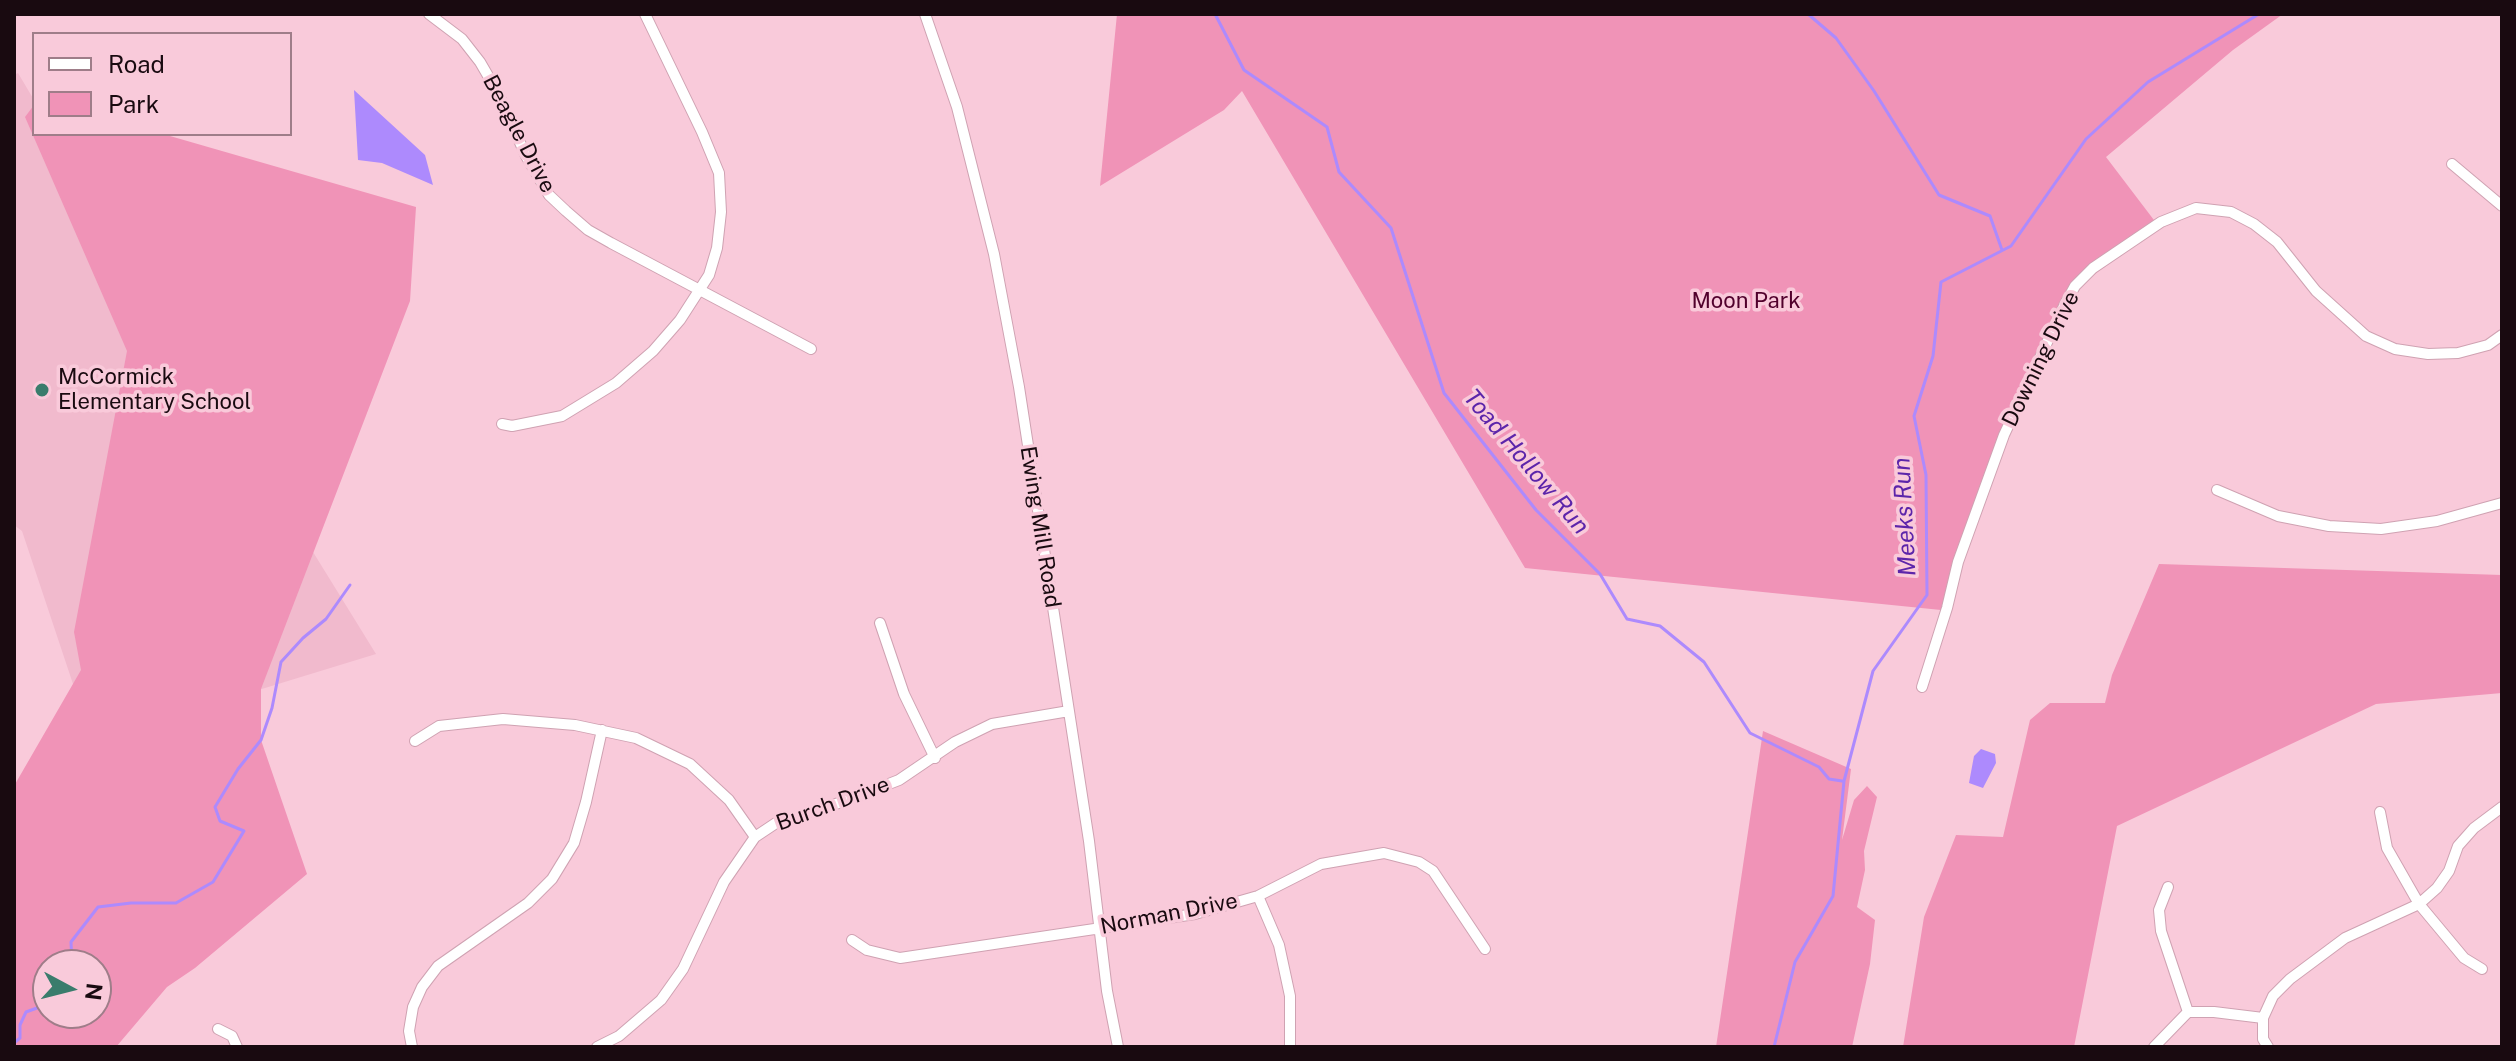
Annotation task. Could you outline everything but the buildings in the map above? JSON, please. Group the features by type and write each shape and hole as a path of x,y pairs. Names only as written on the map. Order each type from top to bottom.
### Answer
{"street":[{"name":"Beagle Drive","path":"429,14 462,39 480,62 498,93 526,156 549,195 588,230 811,349"},
{"path":"502,424 512,426 562,416 607,389 653,351 680,320 709,275 717,248 721,212 719,173 645,14"},
{"name":"Ewing Mill Road","path":"925,14 957,107 994,254 1019,387 1118,1047"},
{"path":"2452,164 2502,206"},
{"name":"Downing Drive","path":"1922,687 1958,562 2004,435 2064,306 2075,286 2093,268 2161,222 2196,208 2231,212 2254,224 2277,242 2316,291 2366,336 2395,349 2428,354 2458,353 2488,345 2502,335"},
{"path":"2217,490 2278,516 2329,526 2381,529 2437,521 2502,503"},
{"path":"880,623 904,694 935,758"},
{"name":"Burch Drive","path":"597,1047 619,1036 661,1000 683,969 724,882 755,837 788,818 899,780 955,742 992,724 1069,711"},
{"path":"415,741 439,726 503,719 545,721 636,738 690,764 729,800 755,837"},
{"path":"412,1047 409,1031 413,1007 422,987 438,966 528,903 552,879 574,843 602,730"},
{"path":"2268,1047 2263,1039 2263,1018 2273,996 2345,938 2419,904 2437,888 2449,871 2458,846 2474,828 2502,807"},
{"path":"2380,812 2387,848 2419,904 2464,958 2482,969"},
{"name":"Norman Drive","path":"852,940 867,950 900,958 1195,914 1258,896 1321,864 1384,853 1419,862 1433,871 1485,949"},
{"path":"2168,887 2159,910 2161,931 2188,1012"},
{"path":"1258,896 1279,945 1290,996 1290,1047"},
{"path":"2154,1047 2188,1012 2263,1018"},
{"path":"218,1029 232,1036 237,1047"}],"shaded area":[{"path":"18,73 32,97 32,136 56,136 376,654 92,741 22,531 14,525 14,75"},
{"path":"354,90 425,155 433,185 382,163 358,160"},
{"path":"1981,749 1995,754 1996,763 1983,788 1969,783 1974,756"}],"green space":[{"name":"Moon Park","path":"1117,14 2283,14 2233,50 2106,157 2160,228 2065,295 1941,610 1525,568 1242,91 1224,110 1100,186"},
{"path":"32,108 32,133 25,117"},
{"path":"33,136 170,136 416,207 410,301 261,689 261,740 307,874 195,968 167,987 116,1047 14,1047 14,786 81,670 74,632 127,351"},
{"path":"2159,564 2502,575 2502,693 2376,704 2117,826 2074,1047 1903,1047 1924,917 1956,835 2003,837 2030,720 2050,703 2105,703 2112,675"},
{"path":"1763,731 1851,769 1842,840 1854,800 1867,786 1877,797 1864,851 1865,870 1857,907 1875,920 1870,964 1852,1047 1716,1047"}],"waterway":[{"name":"Toad Hollow Run","path":"1215,14 1244,70 1327,127 1339,172 1391,228 1444,393 1536,510 1600,574 1627,619 1660,626 1704,662 1750,733 1819,767 1829,779 1842,781"},
{"path":"1808,14 1836,38 1874,91 1939,195 1990,216 2002,250"},
{"name":"Meeks Run","path":"1774,1047 1795,962 1833,896 1844,781 1873,671 1927,595 1926,475 1914,416 1933,356 1941,282 2011,246 2086,139 2148,82 2259,14"},
{"path":"71,949 71,942 98,907 176,903 213,882 244,831 220,821 215,807 238,769 261,740 272,708 281,662 326,619 350,585"},
{"path":"14,1043 20,1038 20,1025 26,1012 32,1010"}],"place":[{"name":"McCormick Elementary School","path":"42,390"}]}
